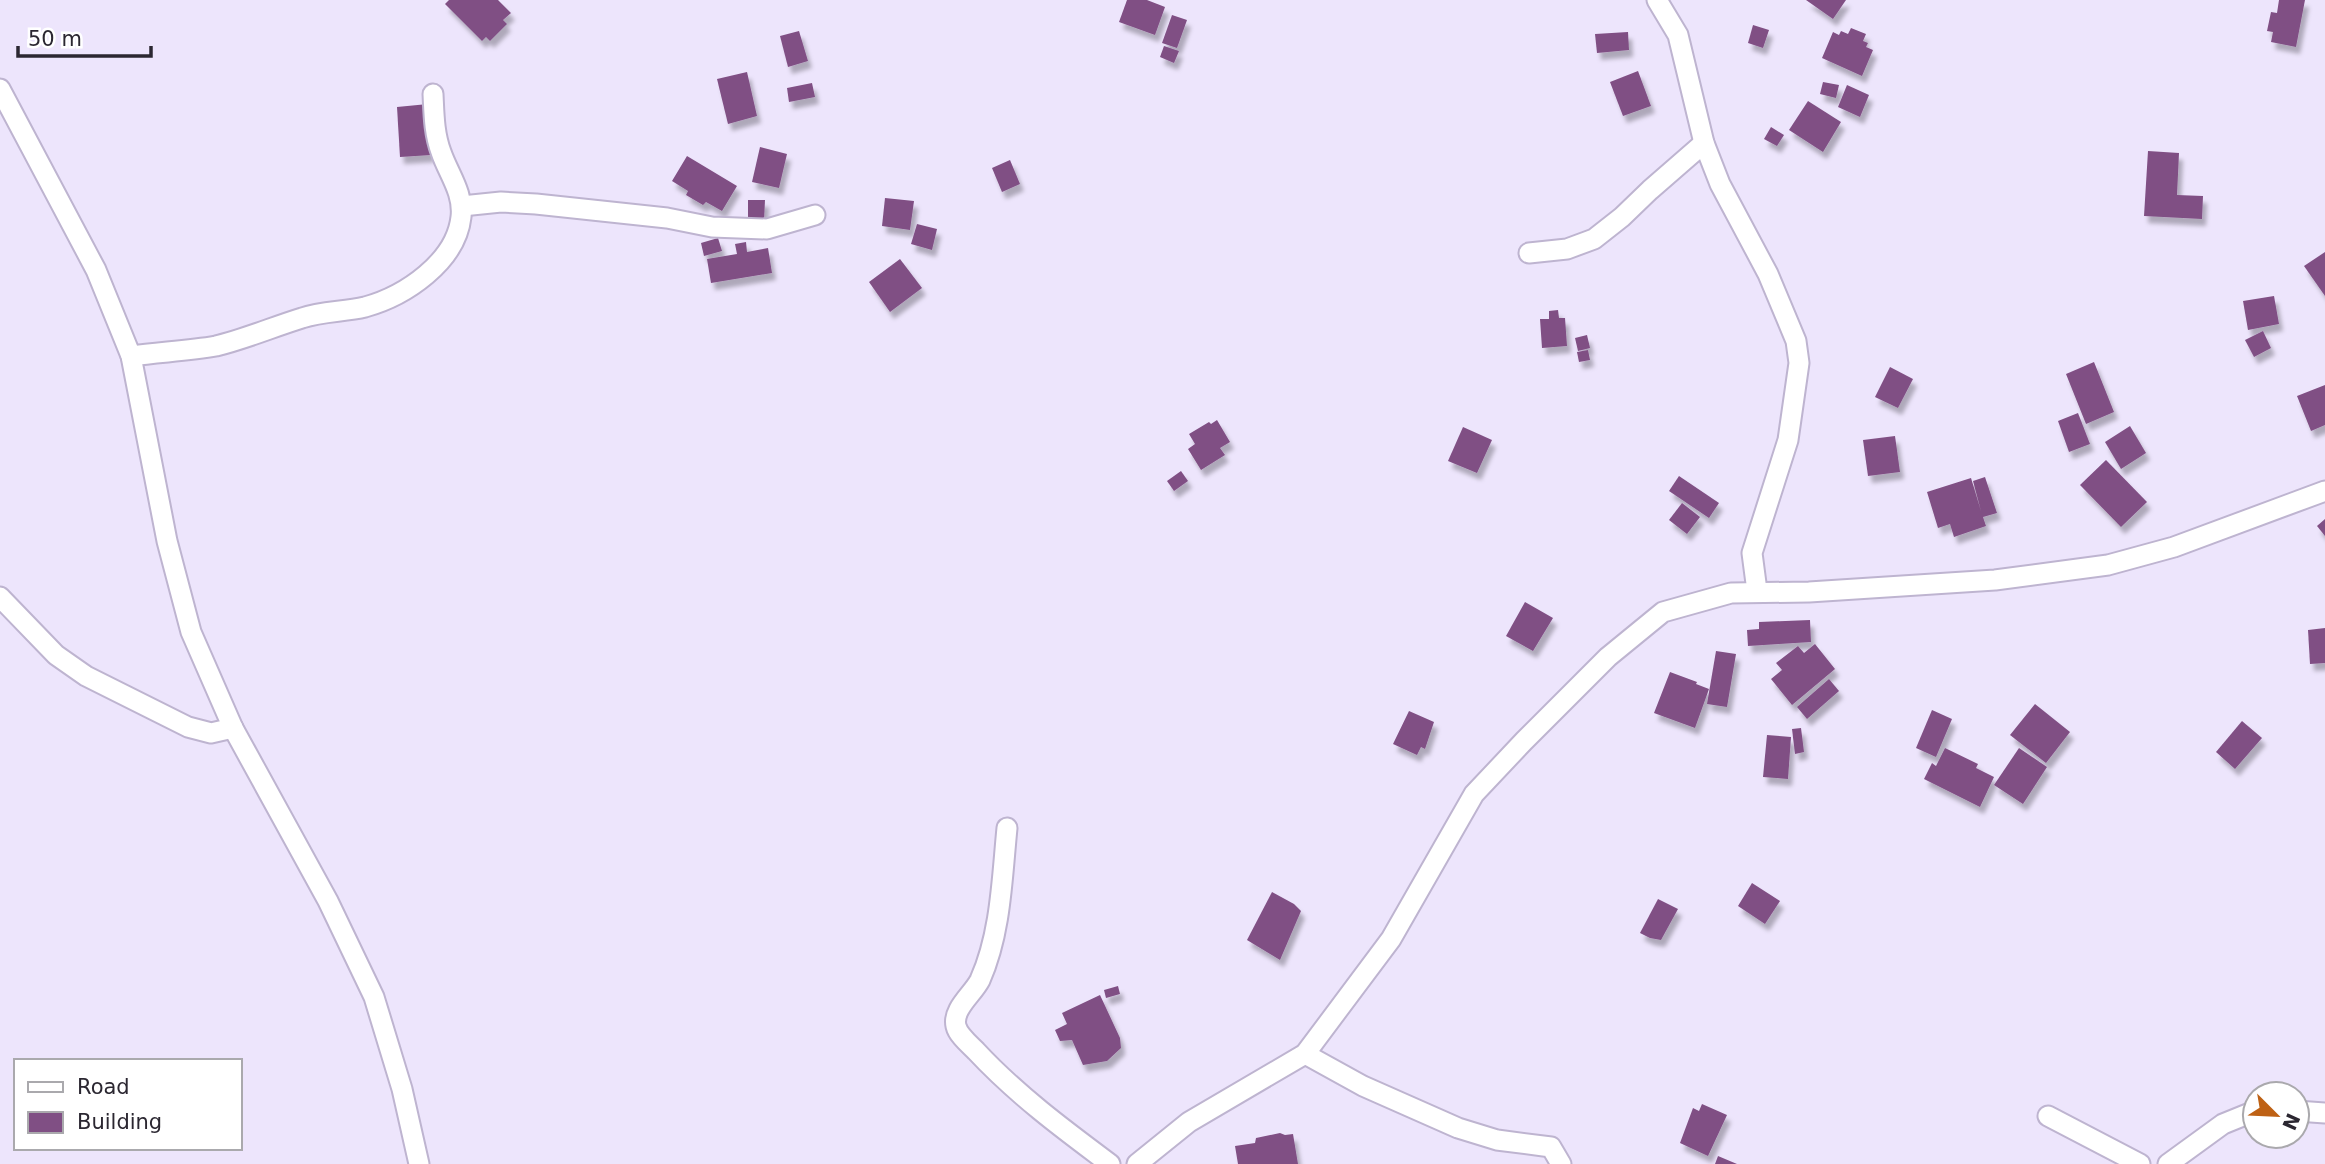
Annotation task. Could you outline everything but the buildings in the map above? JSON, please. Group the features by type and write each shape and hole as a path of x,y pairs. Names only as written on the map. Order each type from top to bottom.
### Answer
{"street":[{"path":"1657,0 1678,35 1704,143 1720,184 1786,314 1796,341 1799,363 1788,440 1752,552 1757,592"},
{"path":"0,89 96,270 131,356 167,541 191,632 233,728 328,901 374,997 402,1089 419,1164"},
{"path":"131,356 217,345 272,330 304,317 363,307 392,297 422,277 446,255 459,227 462,206 440,151 434,126 433,94"},
{"path":"1529,253 1567,249 1594,239 1704,143"},
{"path":"462,206 501,202 536,204 667,218 712,227 767,229 815,215"},
{"path":"1137,1164 1189,1122 1305,1054 1391,939 1474,794 1608,657 1662,612 1731,593 1809,592 1995,580 2108,565 2174,547 2325,491"},
{"path":"0,597 56,655 86,676 188,727 211,733 233,728"},
{"path":"1007,828 1000,902 992,943 980,980 958,1010 956,1025 961,1035 988,1064 1051,1121 1110,1164"},
{"path":"1305,1054 1363,1086 1458,1128 1497,1140 1551,1147 1561,1164"},
{"path":"2048,1116 2140,1164"},
{"path":"2168,1164 2223,1124 2241,1117"}]}
